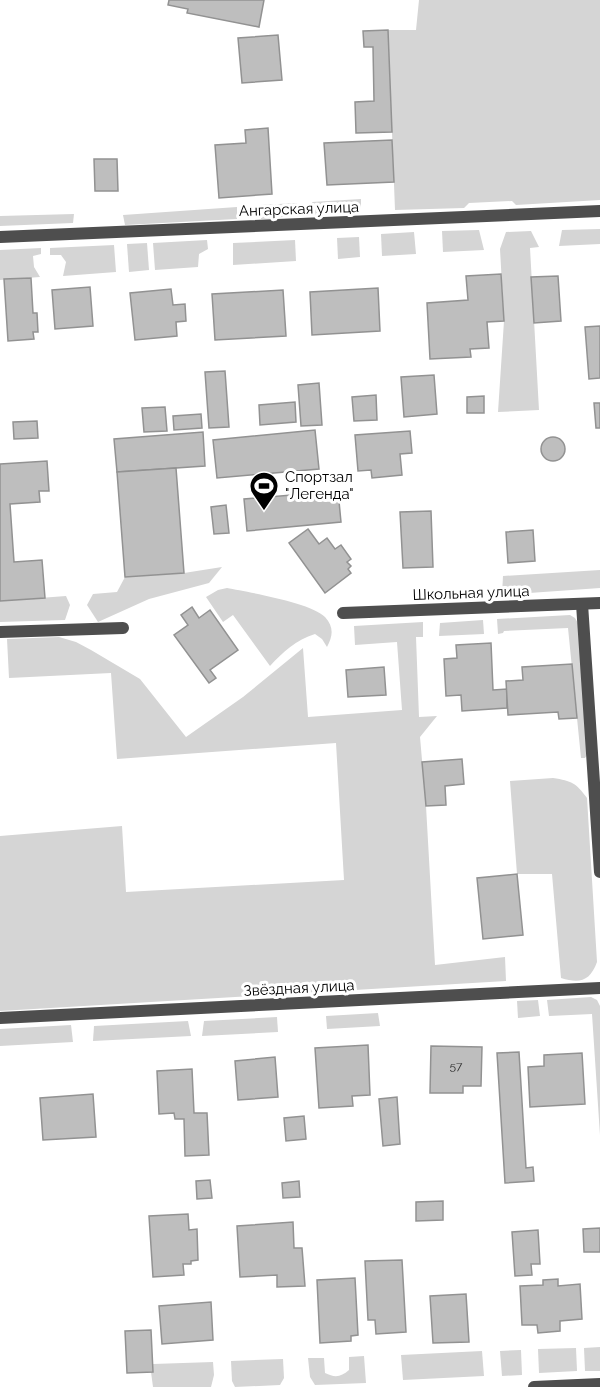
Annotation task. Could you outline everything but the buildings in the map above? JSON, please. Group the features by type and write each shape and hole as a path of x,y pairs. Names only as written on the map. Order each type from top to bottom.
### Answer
{"street":[{"name":"Ангарская улица","path":"0,237 600,211"},
{"name":"Школьная улица","path":"343,613 600,603"},
{"path":"582,604 600,872"},
{"path":"0,632 123,628"},
{"name":"Звёздная улица","path":"0,1018 600,988"},
{"path":"534,1387 600,1384"}],"shaded area":[{"path":"419,0 600,0 600,200 516,205 512,201 469,203 464,208 395,210 388,30 416,30"},
{"path":"361,199 361,212 314,215 312,202"},
{"path":"297,203 294,216 261,219 260,205"},
{"path":"237,207 237,219 125,225 123,215"},
{"path":"74,214 73,223 0,226 0,216"},
{"path":"600,229 600,244 559,246 562,230"},
{"path":"479,230 484,250 443,252 442,231"},
{"path":"531,231 539,247 530,248 539,410 498,412 504,321 500,249 506,232"},
{"path":"414,232 416,254 382,256 381,234"},
{"path":"359,237 360,257 338,259 337,238"},
{"path":"207,240 208,249 199,254 198,267 155,270 153,243"},
{"path":"295,240 296,261 233,265 233,243"},
{"path":"147,243 149,270 129,272 127,244"},
{"path":"114,245 116,272 63,276 66,262 61,255 50,255 50,248"},
{"path":"41,248 41,254 33,256 34,267 40,277 0,280 0,250"},
{"path":"222,567 209,583 149,599 98,622 87,605 93,594 117,592 125,577 184,573"},
{"path":"600,570 600,588 502,595 503,576"},
{"path":"227,588 279,599 318,612 325,617 331,628 327,647 315,634 290,647 270,666 233,615 223,622 206,597"},
{"path":"66,596 70,605 65,620 0,622 0,601"},
{"path":"570,615 579,625 588,753 585,758 581,758 568,628 504,631 498,634 497,619"},
{"path":"483,620 484,634 439,636 440,623"},
{"path":"423,622 423,637 416,637 419,717 437,716 420,737 435,965 505,957 506,981 0,1011 0,836 122,826 126,892 344,880 336,743 117,759 111,673 9,678 7,639 59,637 91,650 140,679 186,737 243,697 303,648 308,717 402,710 397,642 355,645 354,626"},
{"path":"553,778 573,783 587,798 597,962 588,977 579,981 561,978 552,874 517,874 510,781"},
{"path":"591,997 597,1000 600,1006 600,1135 592,1014 549,1016 547,1000"},
{"path":"538,1000 540,1016 518,1018 517,1001"},
{"path":"378,1013 380,1026 327,1029 326,1016"},
{"path":"277,1017 278,1032 202,1036 204,1021"},
{"path":"188,1021 191,1036 93,1041 94,1026"},
{"path":"71,1025 73,1042 0,1046 0,1029"},
{"path":"600,1347 600,1371 585,1371 584,1348"},
{"path":"576,1348 577,1371 539,1373 538,1349"},
{"path":"521,1350 522,1375 502,1376 500,1351"},
{"path":"482,1351 484,1376 403,1380 401,1355"},
{"path":"364,1356 366,1383 315,1385 310,1377 308,1358 324,1358 325,1373 338,1376 349,1370 349,1357"},
{"path":"283,1359 284,1378 280,1385 235,1387 232,1381 231,1361"},
{"path":"213,1362 214,1375 211,1387 153,1387 151,1372 153,1372 153,1364"}],"place":[{"name":"Спортзал \"Легенда\"","path":"264,512"}]}
